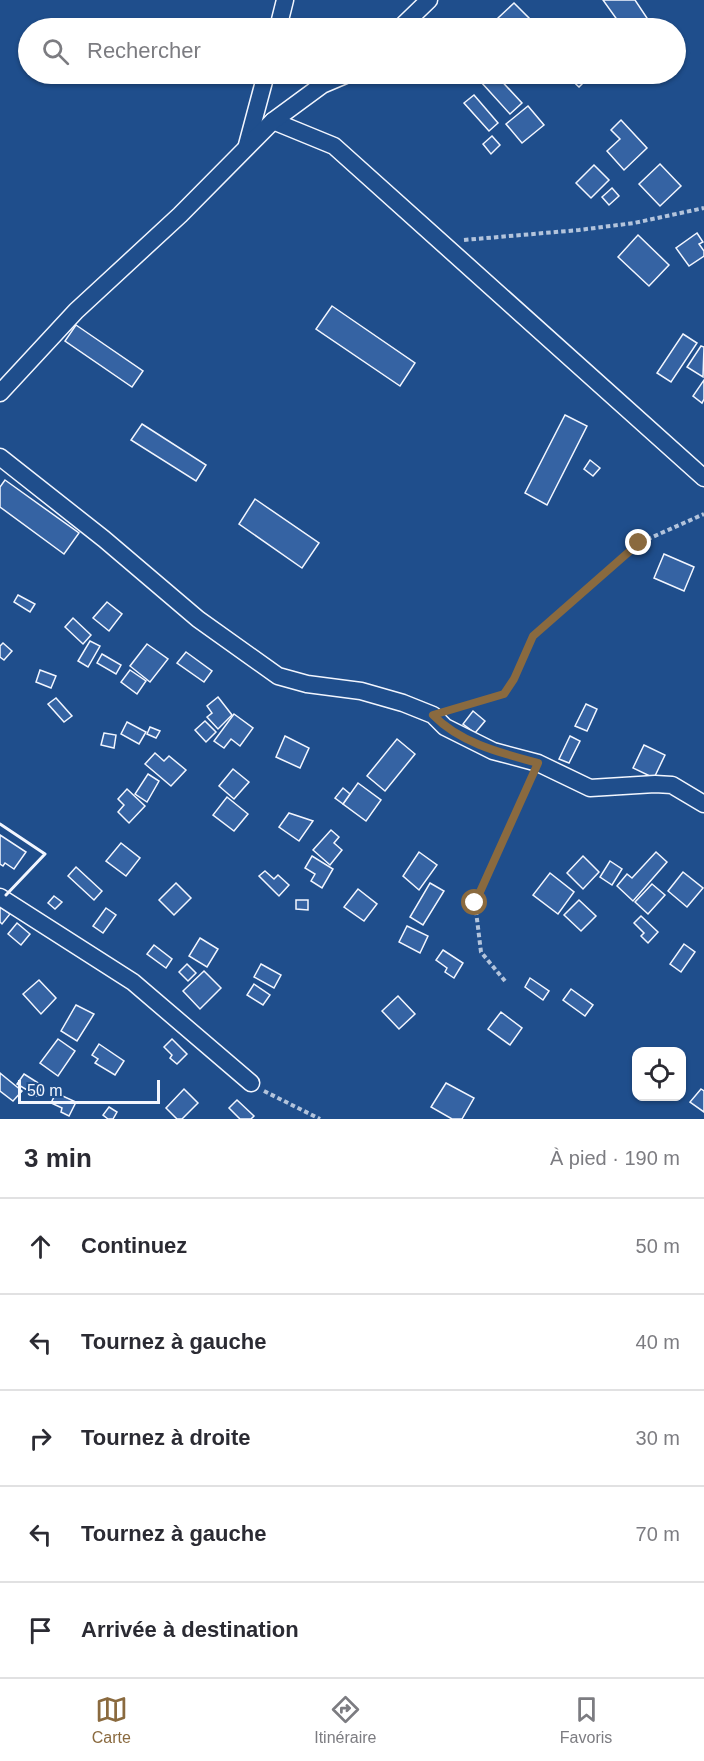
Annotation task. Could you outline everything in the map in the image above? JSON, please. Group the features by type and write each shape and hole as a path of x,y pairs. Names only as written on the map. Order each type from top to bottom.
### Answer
{"street":[{"path":"280,18 285,0"},
{"path":"410,18 429,0"},
{"path":"247,148 263,84"},
{"path":"0,393 76,311 180,215 273,121 324,84"},
{"path":"273,121 334,146 704,478"},
{"path":"0,457 104,539 198,618 278,676 307,684 361,691 403,703 433,715 445,727 493,751 538,763 590,788 672,785 704,804"},
{"path":"0,897 133,982 250,1083"}],"path":[{"path":"442,242 623,225 704,208"},
{"path":"433,715 504,694 514,679 533,636 639,543 704,514"},
{"path":"505,981 481,951 475,903 538,763"},
{"path":"250,1083 320,1119"}],"building":[{"path":"603,0 635,0 647,18 616,18"},
{"path":"514,3 529,18 498,18"},
{"path":"483,84 504,84 522,103 510,114"},
{"path":"474,95 498,123 489,131 464,103"},
{"path":"528,106 544,125 522,143 506,124"},
{"path":"621,120 647,148 624,170 607,151 620,139 611,130"},
{"path":"492,136 500,145 491,154 483,144"},
{"path":"660,164 681,186 660,206 639,184"},
{"path":"594,165 609,180 591,198 576,183"},
{"path":"612,188 619,196 609,205 602,197"},
{"path":"697,233 703,242 699,244 704,251 704,256 689,266 676,248"},
{"path":"638,235 669,265 649,286 618,257"},
{"path":"332,306 415,363 400,386 316,329"},
{"path":"76,325 143,371 132,387 65,341"},
{"path":"683,334 697,343 671,382 657,373"},
{"path":"701,346 704,347 703,377 687,367"},
{"path":"704,380 704,399 702,403 693,396"},
{"path":"565,415 587,426 547,505 525,493"},
{"path":"142,424 206,465 196,481 131,440"},
{"path":"590,460 600,468 593,476 584,469"},
{"path":"5,480 79,533 64,554 0,507 0,487"},
{"path":"255,499 319,543 302,568 239,524"},
{"path":"664,554 694,567 684,591 654,578"},
{"path":"18,595 35,604 30,612 14,602"},
{"path":"107,602 122,614 109,631 93,618"},
{"path":"73,618 91,635 83,644 65,627"},
{"path":"90,641 100,646 88,667 78,661"},
{"path":"3,643 12,651 4,660 0,657 0,646"},
{"path":"147,644 168,659 150,682 130,666"},
{"path":"186,652 212,671 204,682 177,663"},
{"path":"102,654 121,665 116,674 97,663"},
{"path":"40,670 56,676 51,688 36,682"},
{"path":"130,670 146,681 137,694 121,682"},
{"path":"218,697 232,715 218,729 207,717 212,713 207,706"},
{"path":"56,698 72,716 64,722 48,704"},
{"path":"586,704 597,709 587,731 575,726"},
{"path":"473,711 485,721 475,733 463,724"},
{"path":"234,714 253,728 240,746 231,739 224,748 214,741"},
{"path":"205,721 216,732 206,742 195,730"},
{"path":"127,722 146,732 139,744 121,734"},
{"path":"150,727 160,731 156,738 147,734"},
{"path":"104,733 116,735 114,748 101,745"},
{"path":"285,736 309,748 300,768 276,757"},
{"path":"570,736 580,741 569,763 559,759"},
{"path":"397,739 415,754 385,791 367,776"},
{"path":"644,745 665,755 654,778 633,768"},
{"path":"155,753 164,761 169,756 186,770 171,786 145,764"},
{"path":"233,769 249,782 234,799 219,786"},
{"path":"148,774 159,781 147,802 135,794"},
{"path":"358,783 381,800 366,821 343,804"},
{"path":"343,788 350,794 343,804 335,798"},
{"path":"127,789 145,806 129,823 118,812 124,805 118,799"},
{"path":"227,797 248,814 234,831 213,815"},
{"path":"289,813 313,821 299,841 279,827"},
{"path":"331,830 339,837 334,843 342,850 330,865 313,850"},
{"path":"0,835 26,852 14,869 5,863 3,866 0,864"},
{"path":"121,843 140,858 126,876 106,861"},
{"path":"419,852 437,865 419,890 403,876"},
{"path":"656,852 667,862 633,901 617,886 627,874 632,878"},
{"path":"312,856 333,869 322,888 311,881 315,874 305,868"},
{"path":"583,856 599,872 583,889 567,873"},
{"path":"610,861 622,869 612,885 600,877"},
{"path":"76,867 102,891 94,900 68,876"},
{"path":"265,871 274,879 278,875 289,885 279,896 259,876"},
{"path":"683,872 703,888 687,907 668,891"},
{"path":"550,873 574,892 558,914 533,895"},
{"path":"176,883 191,898 174,915 159,900"},
{"path":"430,883 444,891 423,925 410,917"},
{"path":"652,884 665,895 648,914 635,902"},
{"path":"358,889 377,904 364,921 344,907"},
{"path":"54,896 62,902 55,909 48,903"},
{"path":"296,900 308,900 308,910 296,909"},
{"path":"579,900 596,916 581,931 564,915"},
{"path":"0,907 10,914 2,924 0,922"},
{"path":"106,908 116,915 103,933 93,926"},
{"path":"641,916 658,932 648,943 641,936 644,933 634,923"},
{"path":"17,923 30,934 21,945 8,934"},
{"path":"407,926 428,936 420,953 399,942"},
{"path":"200,938 218,949 207,967 189,956"},
{"path":"684,944 695,952 681,972 670,964"},
{"path":"154,945 172,959 166,968 147,954"},
{"path":"443,950 463,963 454,978 445,972 447,968 436,960"},
{"path":"187,964 196,973 188,981 179,972"},
{"path":"261,964 281,975 274,988 254,977"},
{"path":"204,971 221,988 200,1009 183,991"},
{"path":"530,978 549,991 543,1000 525,987"},
{"path":"39,980 56,998 41,1014 23,994"},
{"path":"254,984 270,995 263,1005 247,995"},
{"path":"571,989 593,1005 585,1016 563,1000"},
{"path":"398,996 415,1014 399,1029 382,1011"},
{"path":"76,1005 94,1014 77,1041 61,1031"},
{"path":"501,1012 522,1028 510,1045 488,1029"},
{"path":"58,1039 75,1051 58,1076 40,1063"},
{"path":"172,1039 187,1054 177,1064 170,1058 172,1055 164,1047"},
{"path":"99,1044 124,1061 115,1075 95,1063 98,1059 92,1055"},
{"path":"0,1073 22,1091 13,1101 0,1091"},
{"path":"24,1074 43,1086 37,1096 17,1084"},
{"path":"446,1083 474,1098 462,1119 452,1119 431,1107"},
{"path":"184,1089 198,1103 182,1119 177,1119 166,1108"},
{"path":"701,1089 704,1091 704,1112 690,1102"},
{"path":"56,1093 76,1102 69,1116 61,1112 62,1108 51,1103"},
{"path":"237,1100 254,1116 251,1119 240,1119 229,1108"},
{"path":"109,1107 117,1112 113,1119 108,1119 103,1115"}],"wall":[{"path":"0,824 45,854 6,895"}],"route":[{"path":"475,903 538,763 493,751 445,727 433,715 504,694 514,679 533,636 639,543"}]}
